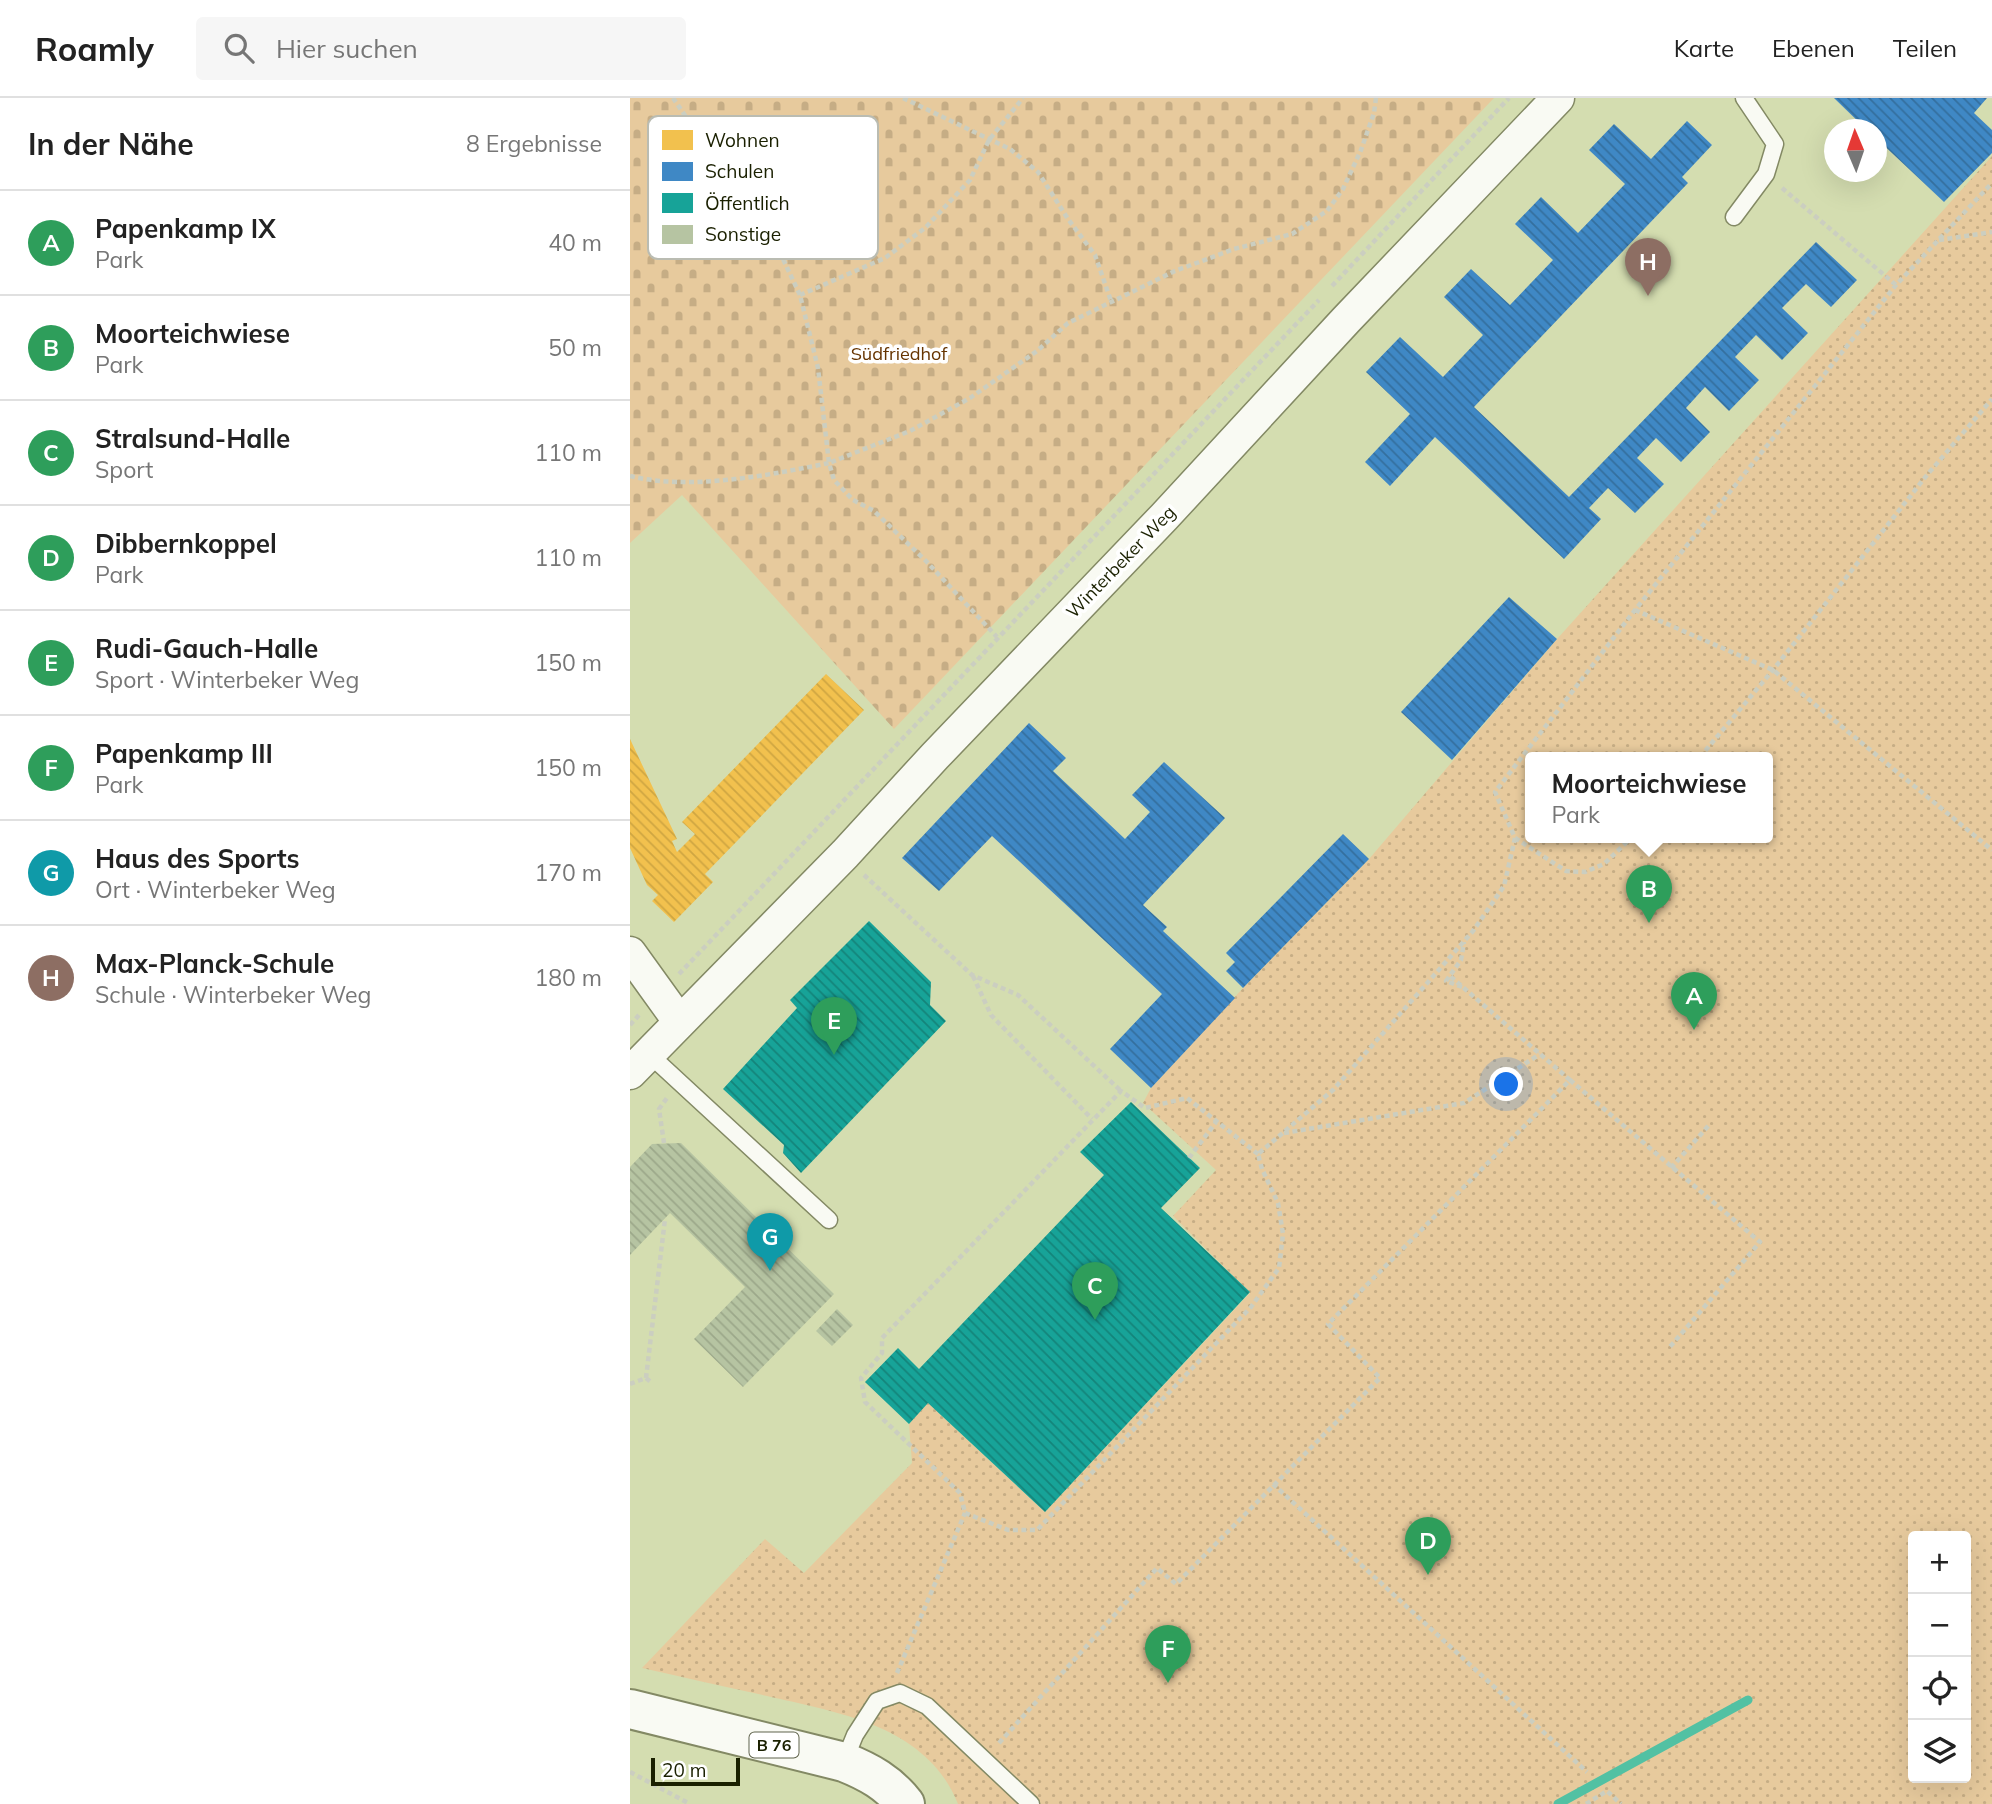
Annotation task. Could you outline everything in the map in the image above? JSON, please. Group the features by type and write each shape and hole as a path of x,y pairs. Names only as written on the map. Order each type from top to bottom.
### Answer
{"highway":[{"name":"B 76","path":"630,1709 844,1762 883,1781 905,1804"}],"street":[{"name":"Winterbeker Weg","path":"639,1064 845,854 1558,98"},
{"path":"630,953 679,1021"}],"lane":[{"path":"1734,217 1766,174 1775,144 1744,98"},
{"path":"639,1064 678,1083 829,1220"},
{"path":"844,1762 855,1735 877,1701 900,1693 927,1706 1031,1804"}],"path":[{"path":"673,98 685,116"},
{"path":"902,98 1010,149 1038,173 1095,255 1111,301"},
{"path":"800,295 885,258 925,228 970,180 989,140 1023,98"},
{"path":"630,476 696,481 767,475 829,463 910,431 970,398 1037,351 1068,323 1175,271 1234,248 1292,234 1327,211 1343,189 1361,150 1374,113 1376,98"},
{"path":"1330,289 1509,98"},
{"path":"1766,174 1896,285"},
{"path":"1526,752 1896,285 1992,183"},
{"path":"1938,240 1992,232"},
{"path":"783,259 800,295 818,368 829,463 834,480 853,500 874,511 926,561 997,637"},
{"path":"630,1025 1320,299"},
{"path":"1704,752 1773,670 1927,475 1992,399"},
{"path":"1636,610 1773,670 1992,850"},
{"path":"1525,753 1495,792 1515,838 1566,871 1585,872 1604,864 1626,843"},
{"path":"1258,1154 1333,1090 1464,942 1504,886 1515,838"},
{"path":"845,854 877,890 972,975 1018,995 1121,1091 1145,1108 1187,1098 1258,1154 1278,1203 1283,1234 1279,1268 1251,1307 1037,1530 1008,1530 965,1513"},
{"path":"1464,942 1461,960 1450,976 1760,1242 1669,1348"},
{"path":"972,975 991,1015 1092,1119"},
{"path":"1283,1133 1464,1103 1540,1054"},
{"path":"985,1759 1157,1568 1176,1584 1380,1378 1328,1324 1570,1080"},
{"path":"664,1143 659,1109 678,1083"},
{"path":"887,1696 965,1513 960,1493 865,1402 861,1378 882,1353 882,1338 1121,1091"},
{"path":"1189,1158 1216,1122"},
{"path":"1671,1168 1710,1124"},
{"path":"646,1378 665,1219"},
{"path":"646,1378 652,1383"},
{"path":"630,1384 646,1378"},
{"path":"1273,1484 1587,1772"},
{"path":"630,1772 690,1804"},
{"path":"1586,1804 1607,1791 1622,1804"}],"green space":[{"name":"Südfriedhof","path":"630,98 1494,98 894,729 682,495 630,543"},
{"path":"1992,156 1992,1804 958,1804 944,1778 925,1757 903,1740 878,1727 823,1709 642,1668 765,1539 804,1573 912,1463 909,1424 928,1403 1045,1512 1250,1293 1173,1216 1216,1170 1143,1103 1151,1088 1243,988 1369,859 1557,639"}],"building: Wohnen":[{"path":"826,674 864,710 705,874 713,882 674,922 652,901 658,895 647,885 630,848 630,739 677,839 672,841 677,852 695,834 682,822"}],"building: Schulen":[{"path":"1834,98 1987,98 1974,113 1992,130 1992,153 1944,202 1887,148 1887,119 1856,119"},
{"path":"1687,121 1712,145 1682,177 1688,183 1474,407 1569,497 1816,242 1857,280 1831,307 1806,284 1782,308 1808,333 1782,360 1756,335 1735,357 1759,380 1729,411 1705,387 1686,408 1710,432 1681,462 1656,438 1637,458 1664,484 1635,513 1608,488 1589,508 1601,519 1564,559 1435,437 1390,486 1365,462 1410,414 1366,372 1400,337 1443,377 1483,335 1444,297 1471,269 1510,305 1553,260 1515,224 1541,197 1578,233 1625,184 1589,150 1614,124 1651,159"},
{"path":"1509,597 1557,639 1452,760 1401,712"},
{"path":"1029,723 1066,758 1053,771 1125,839 1150,812 1132,795 1164,762 1225,818 1143,905 1167,927 1163,931 1235,998 1151,1088 1110,1049 1162,994 992,836 939,891 902,858"},
{"path":"1343,834 1369,859 1243,988 1226,971 1235,962 1226,953"}],"building: Öffentlich":[{"path":"869,921 931,982 930,1005 946,1021 801,1173 783,1153 784,1145 723,1089 797,1008 790,1000"},
{"path":"1131,1102 1200,1168 1161,1208 1250,1292 1045,1512 928,1403 909,1424 865,1382 898,1348 919,1369 1104,1175 1080,1152"}],"building: Sonstige":[{"path":"681,1143 834,1294 743,1387 694,1339 745,1287 670,1213 630,1255 630,1167 652,1144"},
{"path":"837,1309 853,1325 832,1346 816,1331"}],"waterway":[{"path":"1558,1804 1748,1700"}],"place":[{"name":"Max-Planck-Schule","path":"1648,296"},
{"name":"Moorteichwiese","path":"1649,923"},
{"name":"Papenkamp IX","path":"1694,1030"},
{"name":"Rudi-Gauch-Halle","path":"834,1055"},
{"name":"Haus des Sports","path":"770,1271"},
{"name":"Stralsund-Halle","path":"1095,1320"},
{"name":"Dibbernkoppel","path":"1428,1575"},
{"name":"Papenkamp III","path":"1168,1683"}]}
